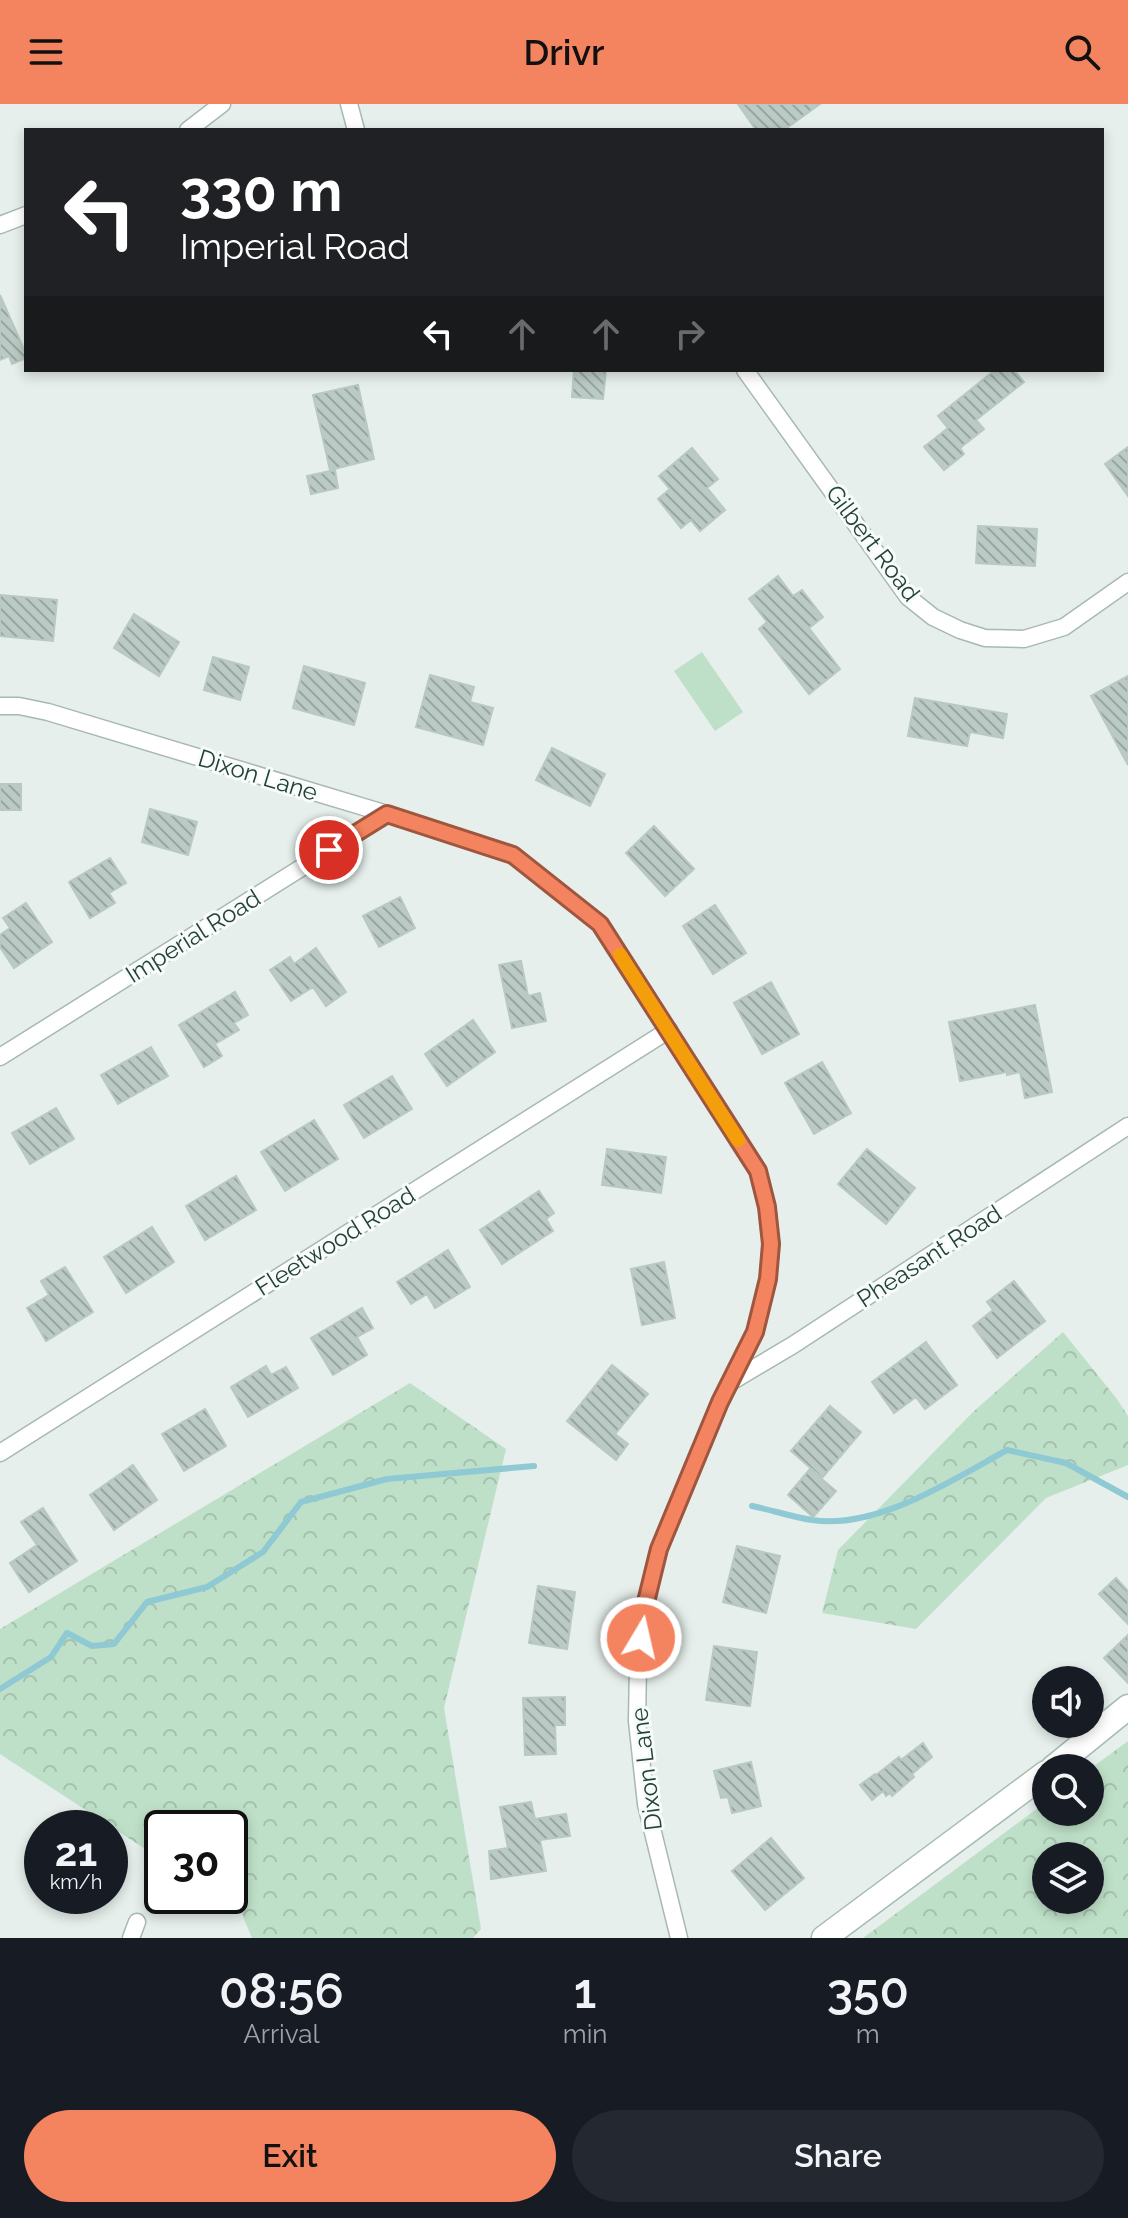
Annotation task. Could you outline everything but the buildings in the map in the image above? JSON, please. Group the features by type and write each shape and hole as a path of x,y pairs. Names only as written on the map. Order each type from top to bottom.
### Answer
{"main road":[{"path":"1070,1754 1128,1707"},
{"path":"824,1938 1032,1783"}],"street":[{"path":"191,128 222,104"},
{"path":"349,104 355,128"},
{"path":"0,225 24,216"},
{"name":"Gilbert Road","path":"746,372 908,597 933,617 985,638 1024,639 1064,627 1128,582"},
{"name":"Dixon Lane","path":"0,706 48,712 513,855 600,924 758,1171 767,1207 771,1244 768,1279 755,1332 729,1383 659,1549 645,1606 638,1665 637,1721 646,1804 679,1938"},
{"name":"Imperial Road","path":"0,1057 387,814"},
{"name":"Fleetwood Road","path":"0,1453 669,1030"},
{"name":"Pheasant Road","path":"729,1383 793,1345 1128,1126"}],"green space":[{"path":"702,652 743,712 715,731 674,671"},
{"path":"1063,1332 1128,1416 1128,1465 1046,1498 916,1629 822,1613 838,1550 973,1412"},
{"path":"410,1383 506,1449 444,1708 481,1929 473,1938 252,1938 242,1914 248,1914 248,1810 144,1810 144,1848 128,1838 128,1810 86,1810 0,1754 0,1629"},
{"path":"1128,1741 1128,1938 863,1938 1032,1812 1032,1826 1104,1826 1104,1759"}],"waterway":[{"path":"752,1506 812,1520 862,1518 913,1500 1007,1450 1066,1463 1128,1497"},
{"path":"0,1689 51,1657 67,1633 92,1646 114,1644 147,1602 207,1587 263,1552 301,1502 387,1479 534,1466"}],"slow traffic":[{"path":"620,955 738,1140"}],"route":[{"path":"329,850 387,814 513,855 600,924 758,1171 767,1207 771,1244 768,1279 755,1332 720,1402 659,1549 645,1606 641,1638"}]}
